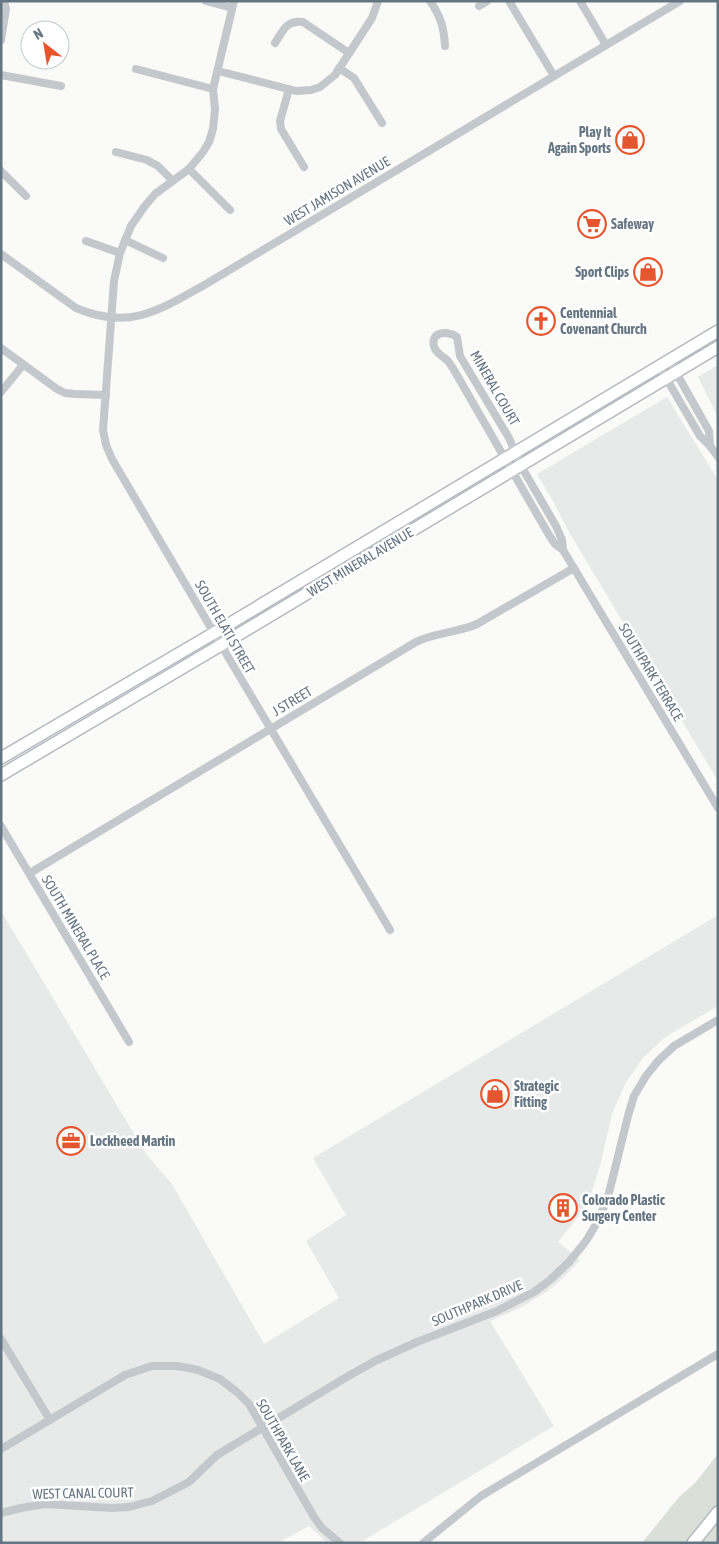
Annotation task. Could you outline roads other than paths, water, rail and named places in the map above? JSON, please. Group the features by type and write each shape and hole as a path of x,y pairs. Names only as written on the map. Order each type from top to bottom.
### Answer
{"main road":[{"name":"WEST MINERAL AVENUE","path":"1,758 214,633 718,331"},
{"name":"WEST MINERAL AVENUE","path":"1,775 718,348"},
{"path":"693,1543 718,1512"}],"street":[{"path":"1,40 6,9 4,1"},
{"path":"136,69 213,89 233,5 206,1"},
{"path":"218,71 289,90 302,92 320,87 335,75 375,12 378,1"},
{"path":"430,1 442,22 445,46"},
{"path":"479,6 487,1"},
{"path":"509,1 554,76"},
{"path":"580,1 606,45"},
{"name":"WEST JAMISON AVENUE","path":"1,254 76,308 88,313 111,318 130,318 150,313 206,284 680,1"},
{"path":"275,43 289,24 296,21 303,22 349,53"},
{"path":"339,68 354,78 382,123"},
{"path":"1,75 61,86"},
{"name":"SOUTH ELATI STREET","path":"213,89 216,110 209,142 188,169 155,194 131,226 120,253 114,281 103,430 108,452 390,930"},
{"path":"289,90 280,121 281,129 304,167"},
{"path":"116,152 158,166 172,180"},
{"path":"188,169 230,210"},
{"path":"1,171 26,196"},
{"path":"125,240 164,258"},
{"path":"86,241 120,253"},
{"name":"MINERAL COURT","path":"505,458 454,370 447,360 438,354 434,343 436,337 440,334 444,332 451,333 457,337 460,356 509,438 515,452 516,469"},
{"path":"1,348 65,393 106,395"},
{"path":"664,363 671,375"},
{"path":"664,363 709,430 710,446 718,457"},
{"path":"1,392 23,365"},
{"name":"SOUTHPARK TERRACE","path":"505,458 516,469 556,526 562,540 563,550 718,808"},
{"name":"J STREET","path":"30,873 426,636 455,631 477,624 574,568"},
{"name":"SOUTH MINERAL PLACE","path":"1,826 130,1042"},
{"name":"SOUTHPARK DRIVE","path":"262,1428 375,1362 417,1342 506,1307 534,1292 550,1280 569,1262 586,1241 598,1221 608,1197 634,1096 646,1076 658,1060 674,1046 718,1020"},
{"path":"1,1339 50,1420"},
{"path":"423,1543 481,1496 718,1354"},
{"name":"SOUTHPARK LANE","path":"1,1449 125,1375 152,1366 178,1366 198,1370 213,1375 229,1385 249,1404 314,1517 322,1528 340,1543"},
{"name":"WEST CANAL COURT","path":"1,1513 45,1504 112,1508 152,1501 189,1482 217,1455 262,1428"}],"place":[{"name":"Play It Again Sports","path":"630,140"},
{"name":"Safeway","path":"592,224"},
{"name":"Sport Clips","path":"648,272"},
{"name":"Centennial Covenant Church","path":"541,321"},
{"name":"Strategic Fitting","path":"495,1094"},
{"name":"Lockheed Martin","path":"71,1141"},
{"name":"Colorado Plastic Surgery Center","path":"563,1208"}]}
